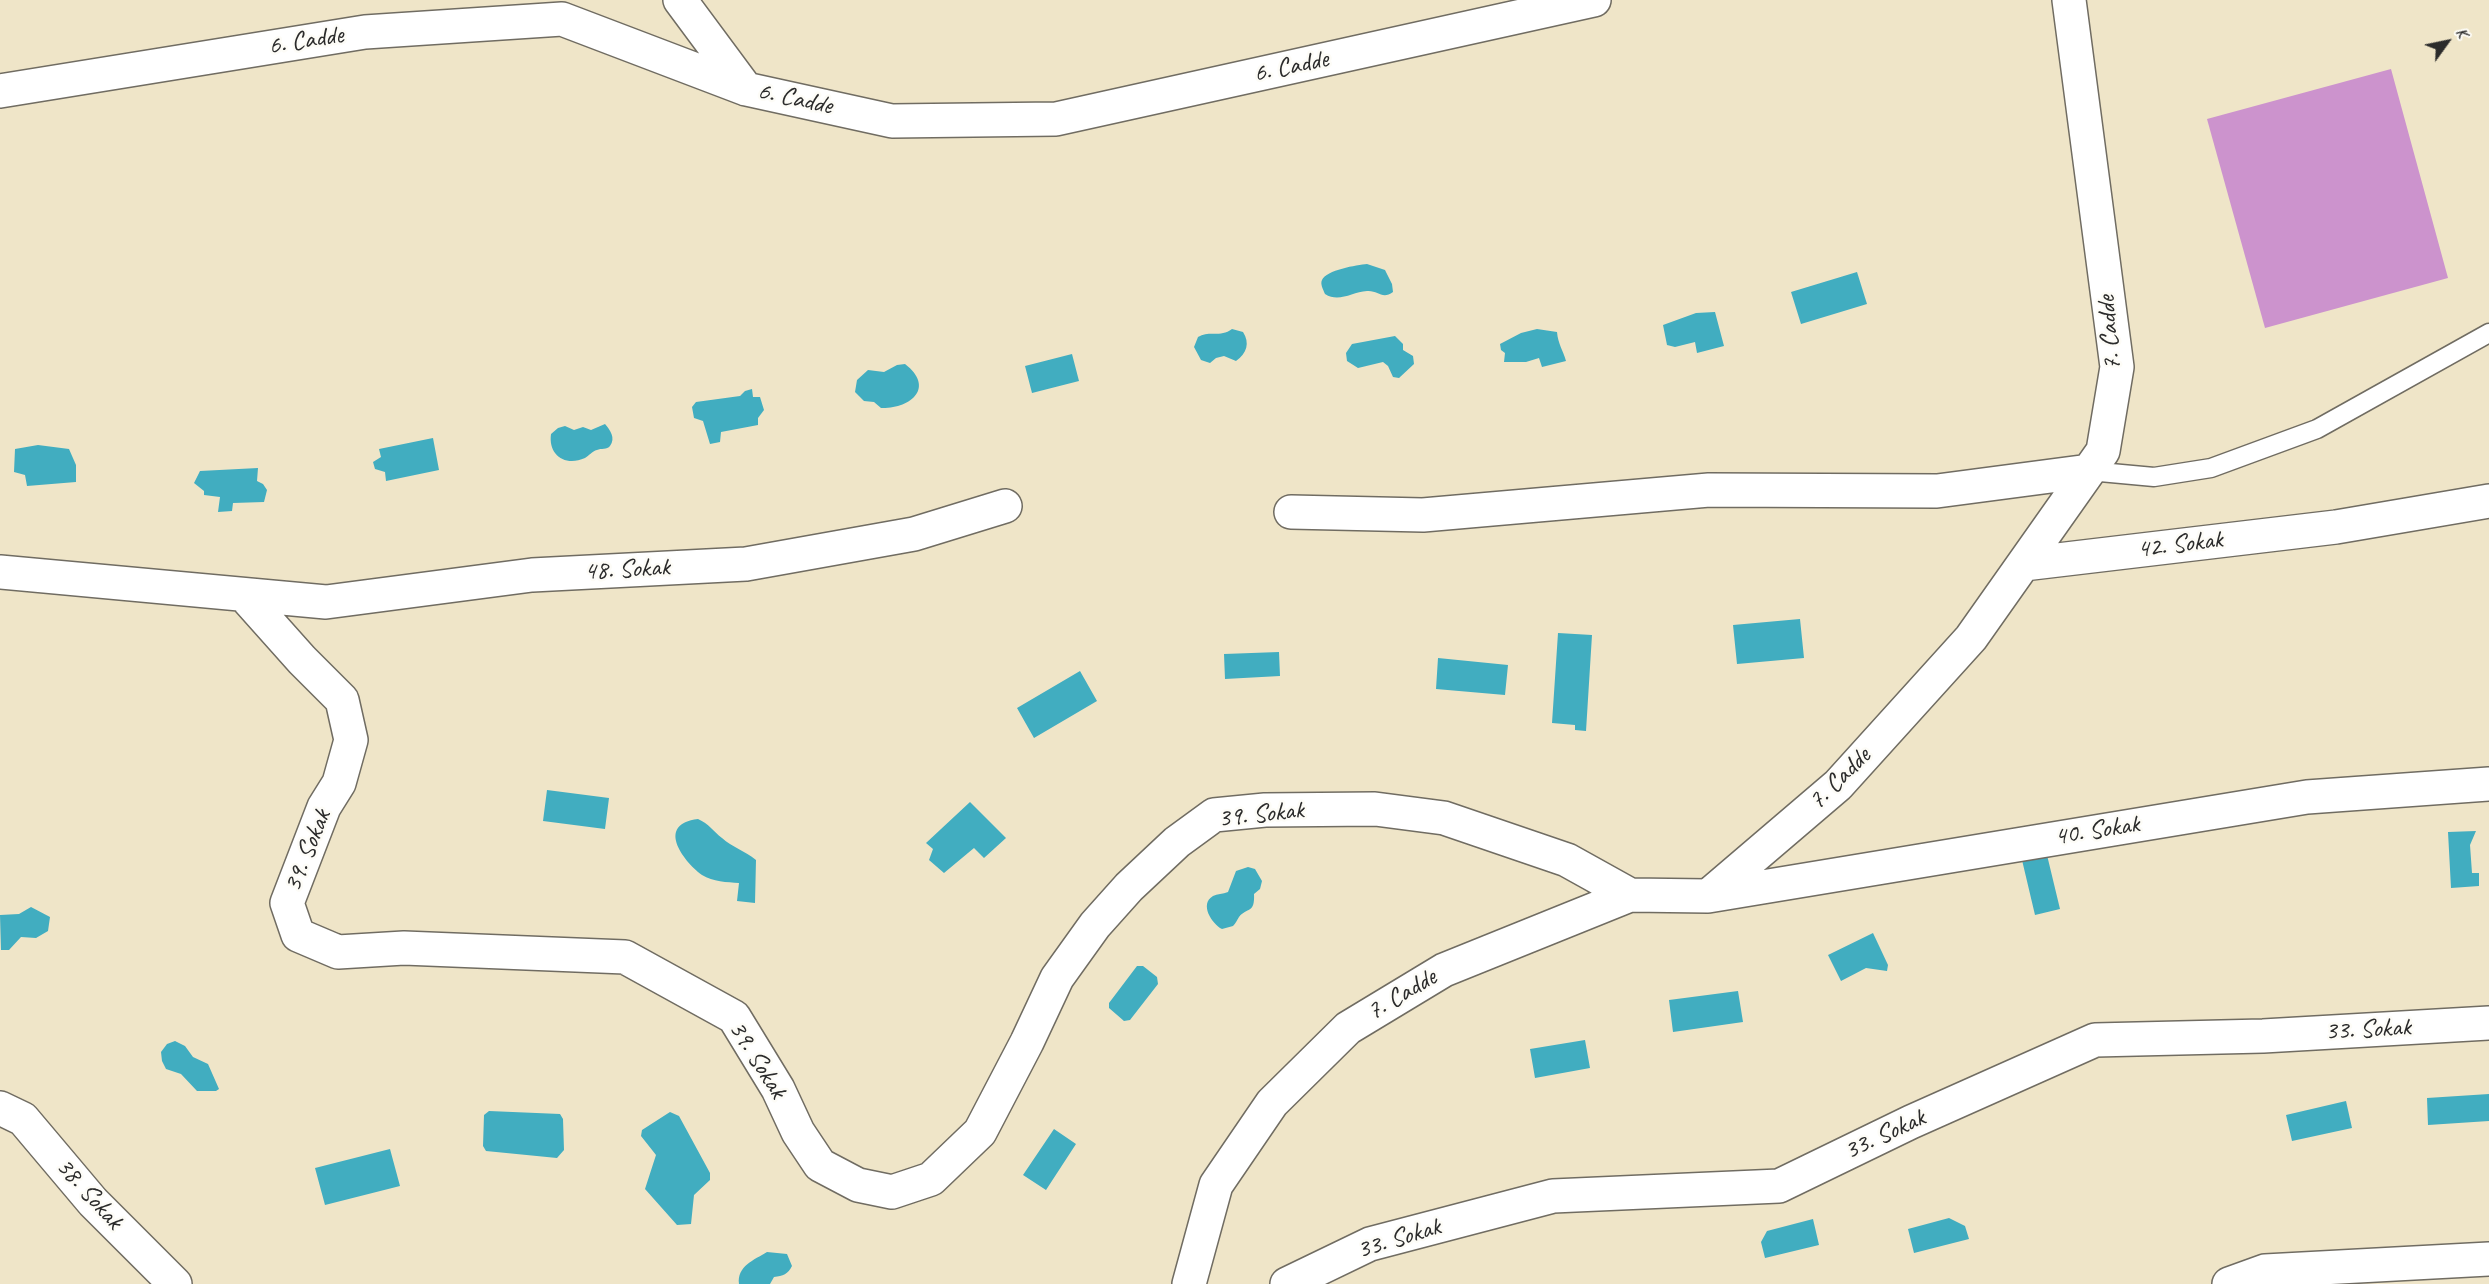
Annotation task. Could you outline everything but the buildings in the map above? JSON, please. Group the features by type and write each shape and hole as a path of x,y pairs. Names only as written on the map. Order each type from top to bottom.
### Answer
{"street":[{"path":"680,0 746,89"},
{"name":"6. Cadde","path":"0,91 365,32 562,19 746,89 892,121 1056,119 1594,0"},
{"name":"7. Cadde","path":"1189,1284 1216,1185 1272,1103 1347,1028 1444,970 1630,895 1708,896 1838,785 1971,638 2103,451 2117,367 2070,0"},
{"path":"1291,512 1423,515 1709,490 1937,491 2089,471"},
{"name":"42. Sokak","path":"2024,564 2336,527 2489,501"},
{"name":"48. Sokak","path":"244,595 326,602 532,575 746,564 914,534 1005,506"},
{"name":"42. Sokak","path":"2336,527 2489,519"},
{"path":"0,572 244,595"},
{"name":"39. Sokak","path":"244,595 302,660 342,700 351,740 339,783 320,816 287,903 298,935 338,952 404,948 625,957 734,1017 778,1089 798,1132 820,1165 858,1185 892,1192 931,1179 980,1132 1057,978 1095,925 1129,887 1177,842 1214,815 1265,810 1375,809 1444,818 1568,860 1630,895"},
{"name":"40. Sokak","path":"1708,896 2307,796 2489,784"},
{"name":"33. Sokak","path":"1287,1284 1370,1244 1553,1196 1779,1186 1911,1122 2095,1040 2263,1036 2489,1023"},
{"name":"38. Sokak","path":"0,1108 23,1119 93,1202 175,1284"},
{"path":"2229,1284 2265,1271 2489,1259"}],"lane":[{"path":"2089,471 2154,477 2211,468 2317,429 2489,333"}],"water":[{"path":"1367,264 1385,270 1393,292 1383,295 1367,291 1335,297 1325,294 1321,283 1329,273"},
{"path":"1857,272 1867,304 1801,324 1791,292"},
{"path":"1715,312 1724,346 1697,353 1695,342 1675,347 1667,345 1663,325 1696,313"},
{"path":"1232,329 1243,332 1246,340 1245,351 1240,358 1236,361 1224,356 1210,363 1201,360 1194,347 1198,337 1228,332"},
{"path":"1537,329 1557,332 1566,361 1542,367 1539,358 1526,362 1504,362 1505,353 1501,350 1500,344 1521,333"},
{"path":"1395,336 1403,344 1403,350 1413,356 1414,364 1399,378 1393,377 1388,366 1383,362 1358,368 1347,361 1346,353 1352,344"},
{"path":"1072,354 1079,381 1032,393 1025,366"},
{"path":"905,364 918,381 919,389 910,401 881,408 874,402 864,401 855,392 857,380 868,370 884,372 897,365"},
{"path":"752,389 753,397 760,397 764,410 758,418 758,425 721,432 720,442 710,444 703,421 694,418 692,407 696,402 740,396"},
{"path":"605,424 610,431 612,443 607,448 595,451 585,458 565,460 559,457 552,448 551,434 558,428 565,426 574,430 583,427 591,430"},
{"path":"433,438 439,470 386,481 385,472 375,469 373,462 381,457 379,449"},
{"path":"38,445 69,449 76,465 76,482 27,486 25,475 14,472 15,449"},
{"path":"258,468 257,481 267,490 264,502 233,503 232,511 218,512 220,497 204,495 204,491 194,483 200,471"},
{"path":"1800,619 1804,658 1737,664 1733,625"},
{"path":"1558,633 1592,635 1586,731 1575,730 1575,725 1552,723"},
{"path":"1279,652 1280,676 1225,679 1224,654"},
{"path":"1438,658 1508,665 1505,695 1436,689"},
{"path":"1080,671 1097,701 1034,738 1017,708"},
{"path":"547,790 609,798 605,829 543,821"},
{"path":"970,802 1006,838 984,858 974,848 944,873 929,860 933,849 926,843"},
{"path":"698,819 726,841 756,860 755,903 737,901 739,883 706,877 687,861 677,843 676,835 678,828 685,822"},
{"path":"2476,831 2470,845 2472,873 2479,873 2479,886 2451,888 2448,832"},
{"path":"2047,855 2060,909 2035,915 2022,860"},
{"path":"1248,867 1255,869 1262,881 1260,889 1254,894 1252,907 1239,917 1233,926 1222,929 1208,914 1207,904 1213,896 1228,892 1236,871"},
{"path":"31,907 50,917 48,931 36,938 21,937 9,950 1,950 0,915 19,914"},
{"path":"1873,933 1888,965 1887,971 1866,968 1841,981 1828,955"},
{"path":"1137,966 1143,966 1157,977 1158,984 1130,1020 1124,1021 1109,1008 1109,1003"},
{"path":"1738,991 1743,1022 1673,1032 1669,1000"},
{"path":"1585,1040 1590,1068 1535,1078 1530,1049"},
{"path":"175,1041 185,1046 193,1057 208,1064 219,1089 197,1091 181,1074 166,1069 161,1052 167,1044"},
{"path":"2489,1094 2489,1121 2428,1125 2427,1098"},
{"path":"2346,1101 2352,1128 2292,1141 2286,1115"},
{"path":"489,1111 560,1114 563,1119 564,1150 557,1158 486,1151 483,1146 484,1115"},
{"path":"670,1112 679,1116 710,1173 710,1180 694,1195 691,1224 677,1225 645,1189 656,1155 641,1136 642,1130"},
{"path":"1054,1129 1076,1144 1046,1190 1023,1175"},
{"path":"390,1149 400,1186 325,1205 315,1168"},
{"path":"1949,1218 1965,1226 1969,1239 1914,1253 1908,1229"},
{"path":"1813,1219 1819,1245 1765,1258 1761,1242 1767,1231"},
{"path":"767,1252 787,1254 792,1266 789,1271 774,1277 770,1284 739,1284 744,1268"}]}
